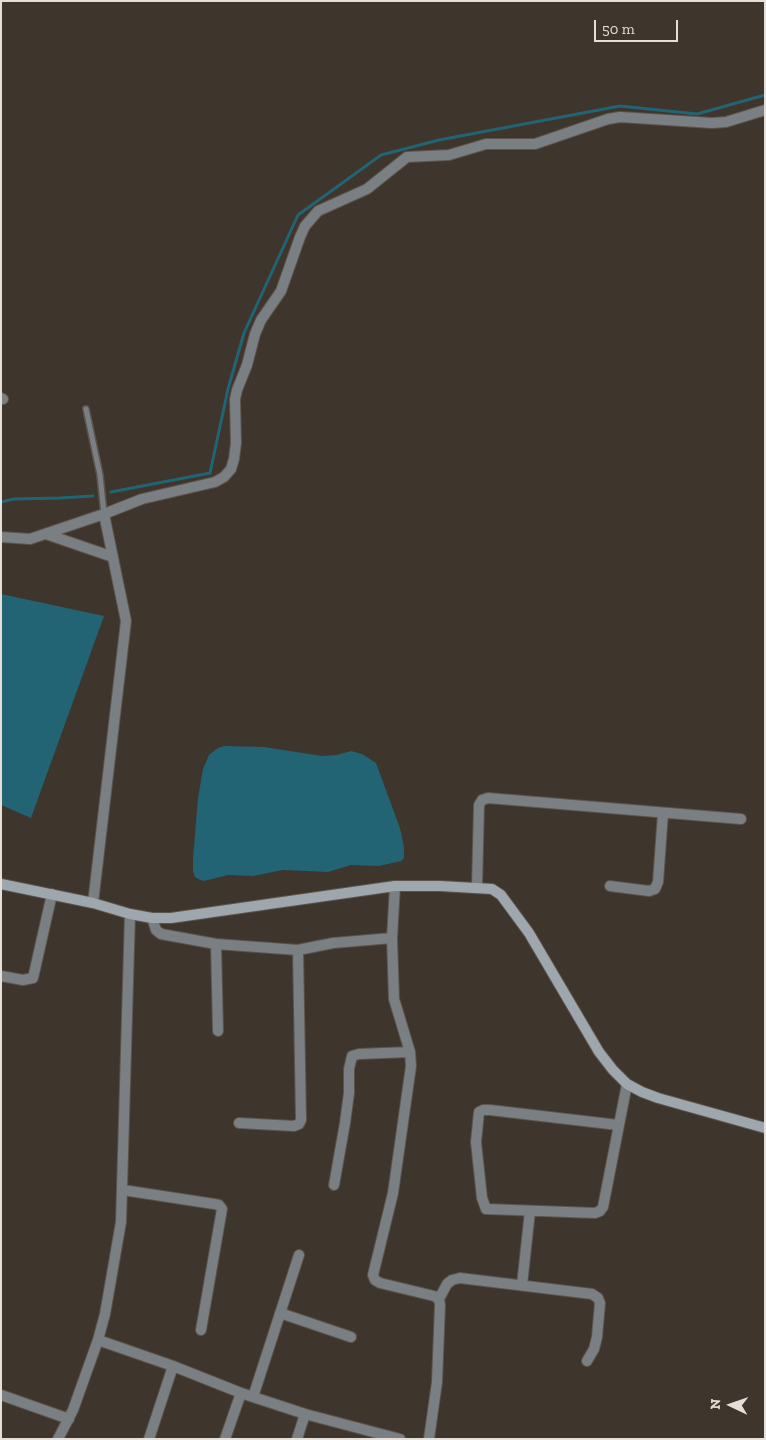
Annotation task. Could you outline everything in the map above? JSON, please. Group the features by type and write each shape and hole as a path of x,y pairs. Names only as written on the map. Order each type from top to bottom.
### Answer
{"main road":[{"path":"1,884 93,903 130,914 152,918 171,918 395,886 477,887 492,889 501,895 529,933 599,1052 627,1084 658,1098 765,1128"}],"street":[{"path":"1,537 30,539 142,499 215,482 224,477 231,469 235,451 235,399 255,334 261,320 281,291 305,226 318,211 368,189 407,157 449,155 486,144 535,144 608,119 620,117 712,123 726,122 765,110"},
{"path":"93,903 126,621 104,514"},
{"path":"46,534 113,557"},
{"path":"477,887 479,805 482,800 488,798 741,819"},
{"path":"610,886 648,891 655,889 658,882 663,813"},
{"path":"395,886 392,938 394,999 410,1052 411,1066 392,1193 374,1275 375,1280 380,1283 434,1296 439,1299"},
{"path":"1,976 28,980 33,978 52,894"},
{"path":"58,1439 69,1419 98,1340 105,1314 121,1222 130,914"},
{"path":"152,918 156,930 162,934 216,944 298,950 333,943 392,938"},
{"path":"216,944 218,1031"},
{"path":"239,1123 294,1126 299,1124 301,1120 298,950"},
{"path":"334,1185 345,1123 349,1092 349,1068 352,1056 359,1054 410,1052"},
{"path":"618,1125 490,1110 479,1112 476,1142 482,1198 486,1209 595,1213 600,1211 603,1207 627,1084"},
{"path":"123,1190 214,1204 219,1205 222,1209 201,1330"},
{"path":"522,1285 530,1210"},
{"path":"253,1397 298,1255"},
{"path":"429,1439 437,1382 439,1299 447,1284 452,1280 460,1278 584,1291 592,1294 598,1298 600,1303 597,1337 594,1349 587,1361"},
{"path":"280,1313 351,1337"},
{"path":"98,1340 253,1397 305,1414 400,1439"},
{"path":"149,1439 173,1366"},
{"path":"225,1439 241,1393"},
{"path":"1,1395 69,1419"},
{"path":"297,1439 305,1414"}],"lane":[{"path":"86,409 100,475 104,514"}],"water":[{"path":"1,594 104,616 31,818 1,805"},
{"path":"224,746 264,747 322,756 337,755 351,751 362,754 376,763 400,828 404,858 401,861 379,866 351,865 328,872 283,870 253,876 228,875 204,881 198,879 193,871 193,859 198,798 203,769 209,755"}],"waterway":[{"path":"111,492 210,473 228,389 244,333 298,215 381,155 439,140 620,106 697,114 765,95"},
{"path":"1,502 14,499 93,496"}]}
